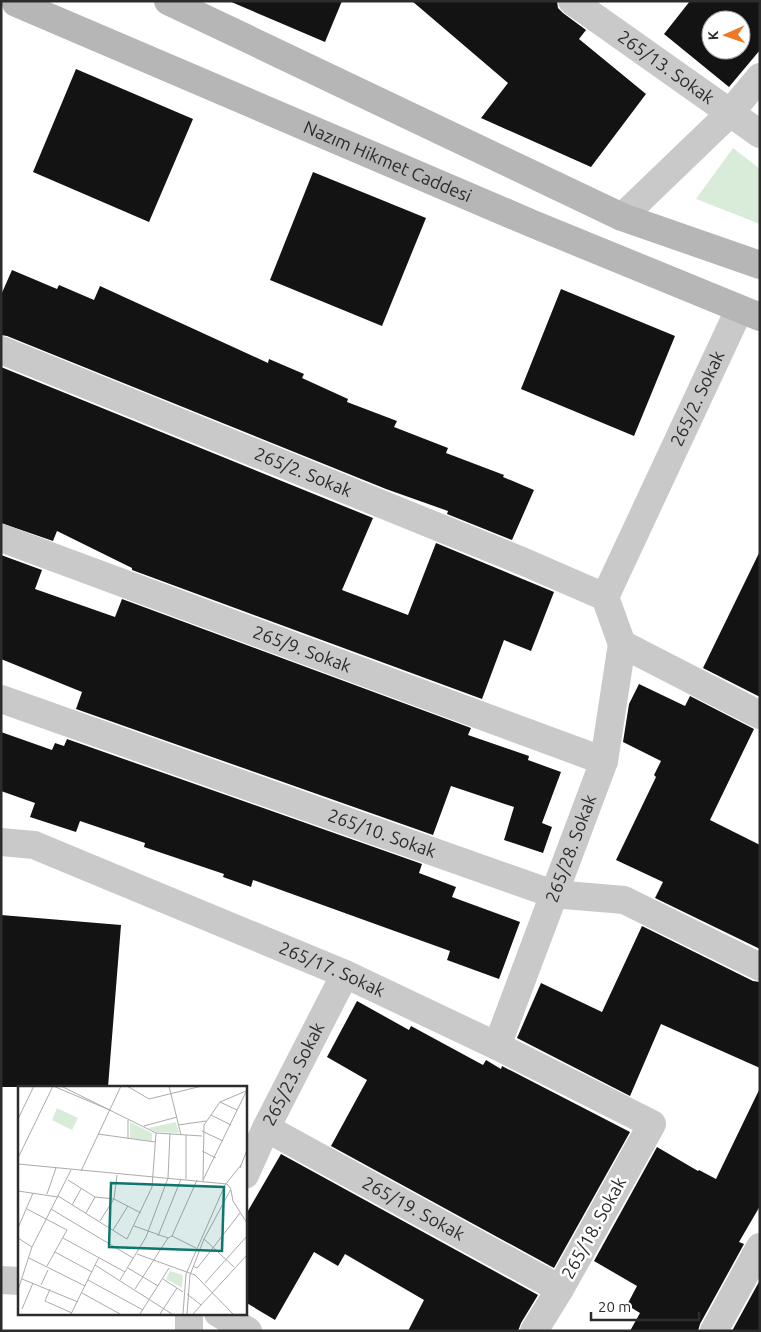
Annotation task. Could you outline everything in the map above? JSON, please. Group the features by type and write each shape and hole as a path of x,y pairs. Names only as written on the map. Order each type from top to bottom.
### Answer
{"main road":[{"path":"168,1 622,217 760,265"},
{"name":"Nazım Hikmet Caddesi","path":"10,6 749,313"}],"street":[{"name":"265/13. Sokak","path":"572,1 729,114 760,134"},
{"path":"622,217 729,114 760,77"},
{"name":"265/2. Sokak","path":"1,350 513,557 605,597 749,313"},
{"name":"265/9. Sokak","path":"1,538 604,761"},
{"path":"605,597 622,644 760,715"},
{"name":"265/28. Sokak","path":"497,1046 604,761 622,644"},
{"name":"265/10. Sokak","path":"1,699 553,894 624,900 760,966"},
{"name":"265/17. Sokak","path":"1,842 34,845 345,974 497,1046 652,1124"},
{"name":"265/23. Sokak","path":"246,1173 266,1128 345,974"},
{"name":"265/18. Sokak","path":"534,1331 560,1289 652,1124"},
{"name":"265/19. Sokak","path":"266,1128 560,1289"},
{"path":"714,1331 760,1247"},
{"path":"1,1280 18,1281"},
{"path":"189,1331 190,1314"},
{"path":"220,1314 248,1331"}],"green space":[{"path":"733,148 760,169 760,224 696,199"}],"building":[{"path":"229,1 342,1 325,42"},
{"path":"412,1 557,1 558,8 563,13 586,30 579,39 646,94 591,167 481,118 508,83"},
{"path":"690,1 760,1 760,50 729,87 664,34"},
{"path":"76,69 193,119 149,222 33,172"},
{"path":"313,172 426,218 382,326 270,280"},
{"path":"12,270 57,289 59,285 94,300 100,286 268,363 269,359 304,374 302,378 348,399 347,402 397,421 394,427 448,448 446,453 504,475 503,477 534,490 512,540 447,514 448,511 386,489 1,335 1,295"},
{"path":"561,289 675,336 634,436 521,389"},
{"path":"1,367 373,518 342,590 408,615 436,543 554,592 531,651 504,640 482,699 132,570 132,568 57,531 53,541 1,523"},
{"path":"760,551 760,697 703,668"},
{"path":"1,555 42,570 35,589 115,617 122,599 471,728 468,735 529,756 528,760 561,772 542,823 552,827 543,853 504,840 514,807 451,786 433,835 76,709 82,692 1,659"},
{"path":"639,684 685,706 690,696 754,729 710,820 760,845 760,949 655,898 663,882 616,860 656,777 654,775 661,761 623,742 629,704"},
{"path":"1,732 52,750 55,743 64,746 67,739 422,864 419,873 456,887 452,897 520,922 499,979 447,960 450,951 253,880 251,887 223,877 224,874 144,847 145,843 80,821 76,832 30,817 35,803 1,791"},
{"path":"1,915 121,925 108,1086 1,1087"},
{"path":"642,926 753,981 760,982 760,1068 661,1024 630,1096 517,1038 541,983 602,1012"},
{"path":"357,1001 409,1030 411,1026 483,1065 486,1060 501,1069 502,1066 630,1132 554,1268 331,1146 367,1080 327,1057"},
{"path":"760,1088 760,1206 739,1242 744,1244 700,1324 698,1331 630,1331 640,1313 627,1305 637,1286 594,1261 657,1147 698,1171 716,1179"},
{"path":"281,1154 538,1295 518,1331 408,1331 424,1300 345,1254 338,1266 314,1252 275,1320 246,1303 246,1214"},
{"path":"760,1280 760,1331 732,1331"}]}
